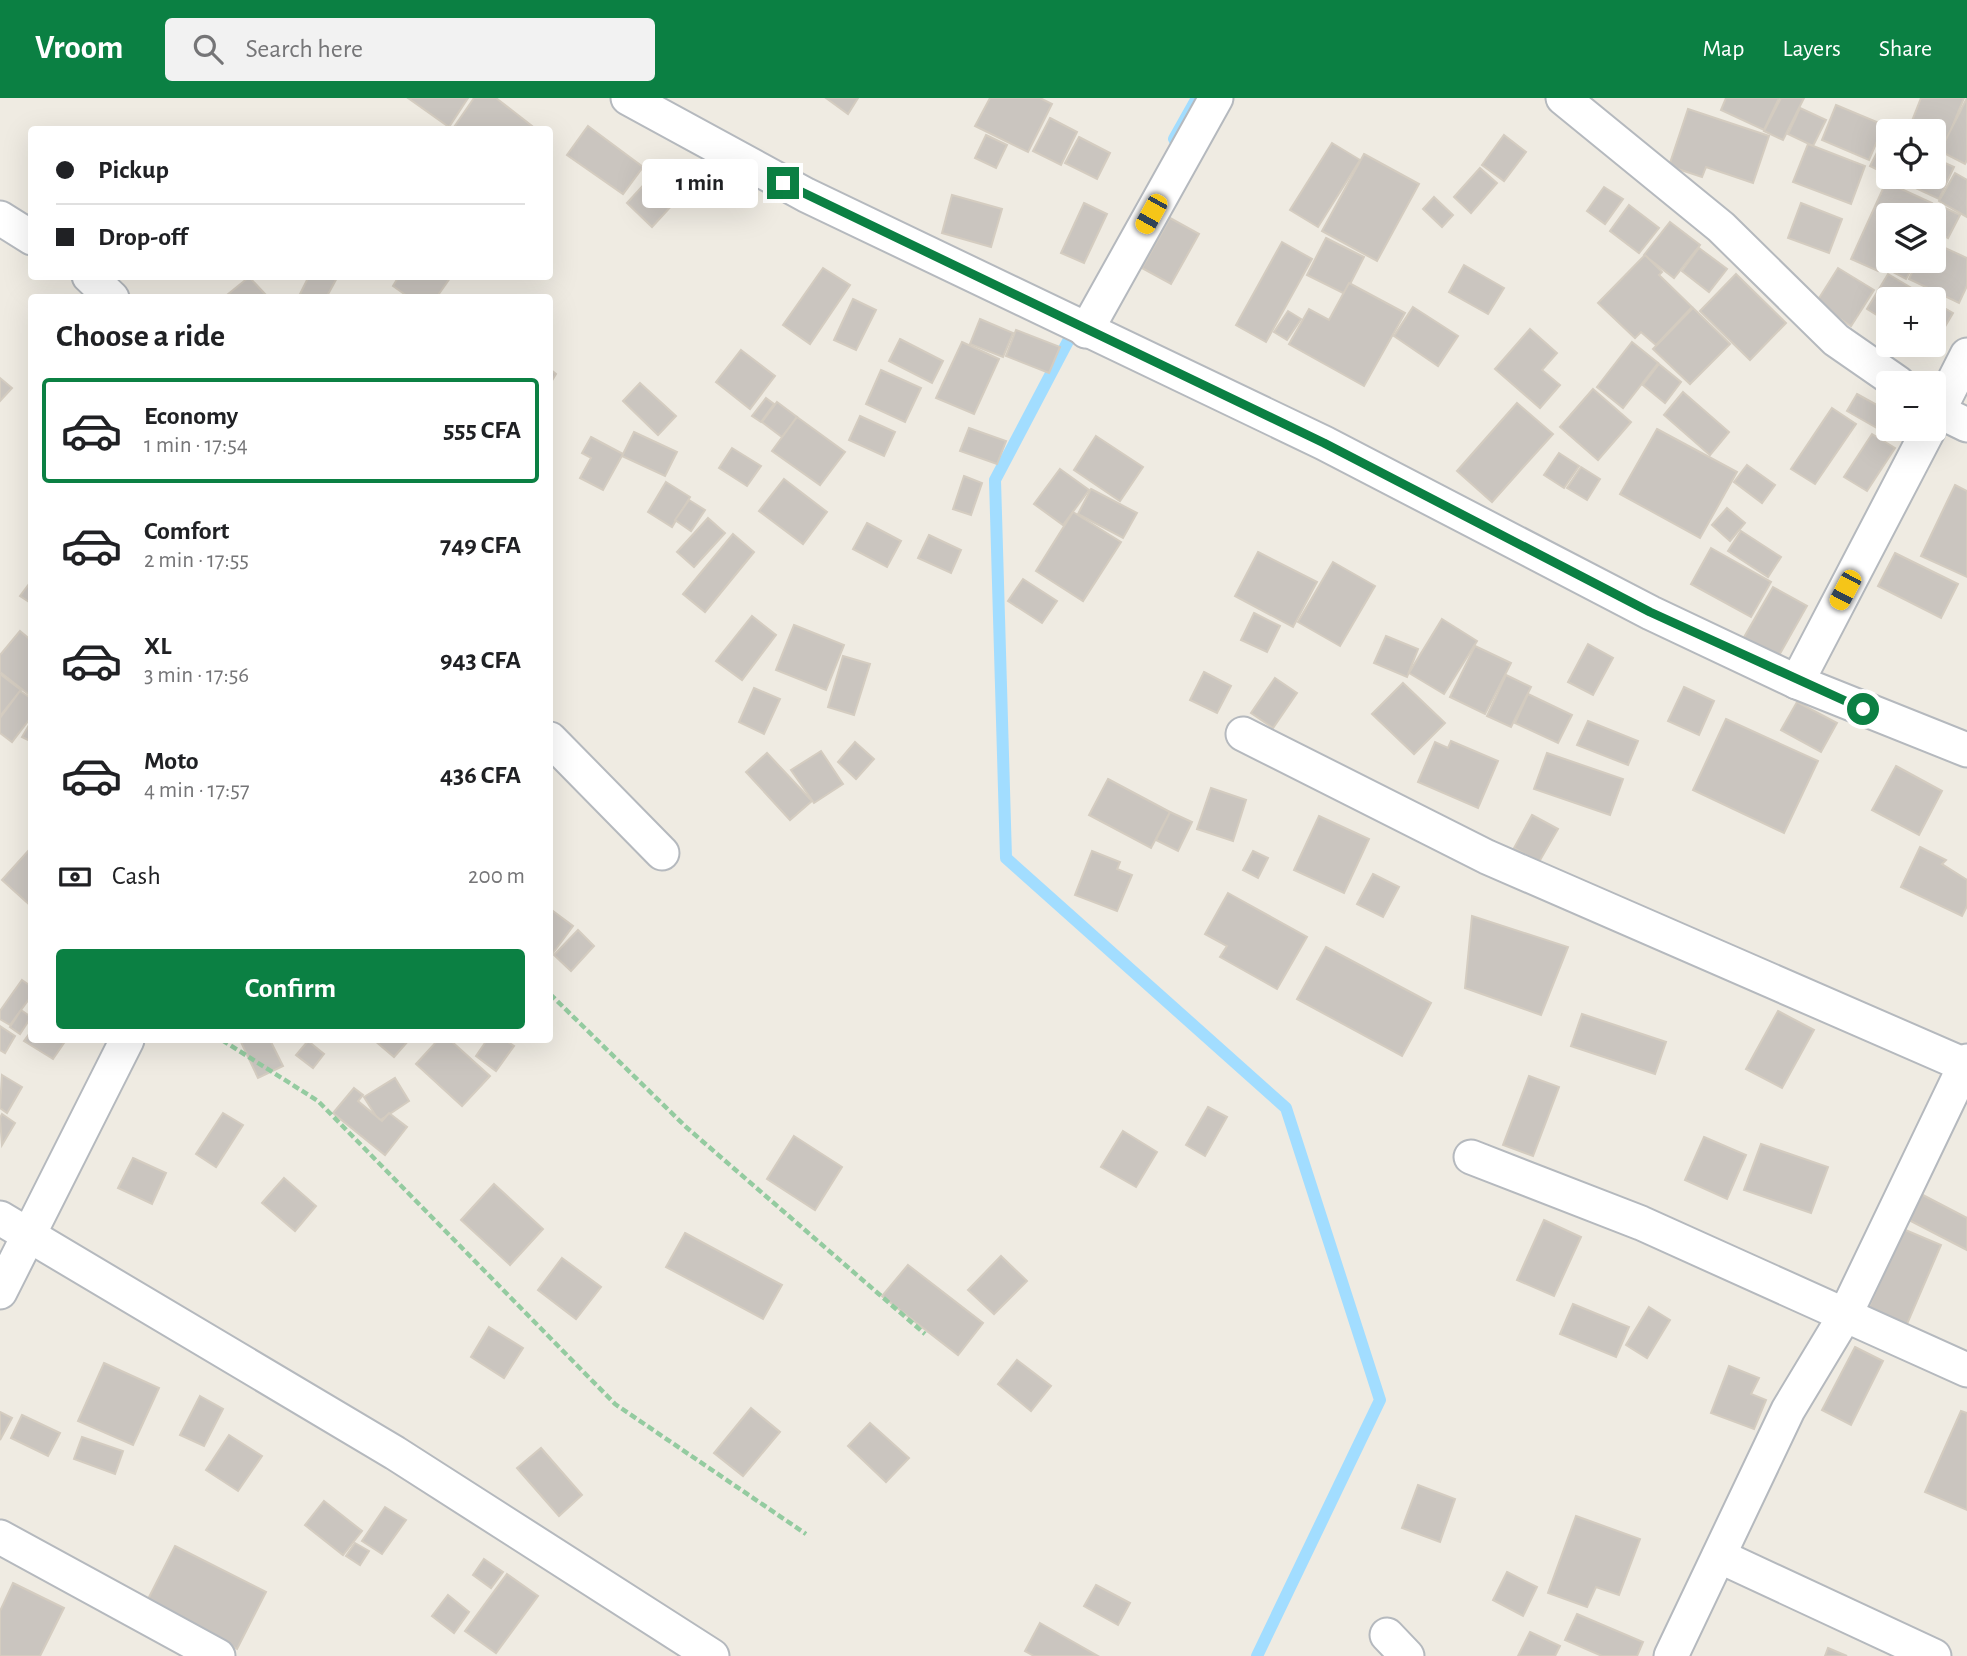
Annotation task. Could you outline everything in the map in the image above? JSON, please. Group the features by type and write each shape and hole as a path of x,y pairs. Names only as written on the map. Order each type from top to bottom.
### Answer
{"street":[{"path":"628,98 806,195 1324,443 1650,612 1797,682 1967,750"},
{"path":"1086,331 1216,98"},
{"path":"1563,98 1721,227 1836,340 1881,371"},
{"path":"0,218 28,236"},
{"path":"93,280 108,294"},
{"path":"1946,405 1967,355"},
{"path":"1797,682 1928,441"},
{"path":"1243,734 1487,857 1966,1064 1844,1317 1788,1410 1671,1656"},
{"path":"553,742 662,853"},
{"path":"0,1292 13,1227 125,1043"},
{"path":"1471,1157 1641,1223 1844,1317 1967,1370"},
{"path":"13,1227 396,1453 712,1656"},
{"path":"0,1537 218,1656"},
{"path":"1719,1556 1934,1656"}],"path":[{"path":"553,997 686,1127 925,1334"},
{"path":"227,1043 318,1101 615,1404 806,1534"}],"building":[{"path":"408,98 468,98 448,126"},
{"path":"474,98 496,98 532,126 455,126"},
{"path":"826,98 858,98 848,114"},
{"path":"990,98 1040,98 1052,104 1028,152 975,126"},
{"path":"1726,98 1779,98 1764,130 1721,110"},
{"path":"1781,98 1804,98 1783,140 1764,131"},
{"path":"1921,98 1964,98 1946,142 1946,119 1913,119"},
{"path":"1967,98 1965,164 1946,154 1946,139"},
{"path":"1836,105 1876,122 1876,144 1869,160 1822,140"},
{"path":"1800,108 1826,120 1813,146 1788,134"},
{"path":"1688,109 1769,136 1753,183 1706,167 1702,177 1669,166"},
{"path":"1050,118 1077,132 1061,165 1033,151"},
{"path":"588,126 643,167 623,194 567,155"},
{"path":"986,135 1007,145 996,168 975,158"},
{"path":"1504,135 1526,152 1504,181 1482,165"},
{"path":"1079,137 1110,153 1097,179 1065,163"},
{"path":"1332,143 1360,160 1318,227 1290,210"},
{"path":"1808,144 1865,166 1851,204 1793,182"},
{"path":"1364,154 1419,184 1377,261 1322,231"},
{"path":"1876,154 1876,169 1870,166"},
{"path":"1946,163 1954,167 1946,184"},
{"path":"660,167 685,191 652,227 627,203"},
{"path":"1480,168 1497,183 1471,213 1454,197"},
{"path":"1955,173 1967,180 1967,217 1939,201"},
{"path":"1604,187 1623,199 1605,224 1587,211"},
{"path":"1883,189 1901,189 1932,203 1876,203"},
{"path":"1918,189 1944,189 1939,199"},
{"path":"952,195 1002,209 991,247 942,233"},
{"path":"1434,197 1453,215 1442,227 1423,209"},
{"path":"1084,203 1107,214 1084,263 1061,253"},
{"path":"1801,203 1842,219 1829,253 1788,238"},
{"path":"1876,204 1876,270 1851,259"},
{"path":"1629,205 1659,228 1639,253 1610,231"},
{"path":"1946,208 1960,215 1948,238 1946,237"},
{"path":"1170,218 1199,234 1171,284 1142,268"},
{"path":"1670,222 1700,245 1674,278 1644,255"},
{"path":"1326,238 1364,257 1345,294 1307,275"},
{"path":"1282,242 1312,259 1266,342 1236,325"},
{"path":"1699,248 1727,269 1709,292 1682,271"},
{"path":"1946,248 1967,258 1967,286 1959,303 1946,297 1946,287 1926,287 1909,279 1912,273 1946,273"},
{"path":"1645,255 1662,272 1659,275 1692,307 1656,345 1641,332 1635,338 1598,303"},
{"path":"1464,265 1504,288 1488,314 1449,292"},
{"path":"823,268 850,285 810,344 783,325"},
{"path":"1838,268 1874,290 1851,326 1816,303"},
{"path":"1895,273 1909,273 1906,279"},
{"path":"1736,274 1786,323 1750,360 1700,311"},
{"path":"1888,274 1910,287 1880,287"},
{"path":"245,280 252,280 265,294 228,294"},
{"path":"307,280 336,280 328,294 300,294"},
{"path":"397,280 449,280 439,294 404,294 393,286"},
{"path":"1349,283 1405,313 1364,386 1289,344 1309,309 1329,320"},
{"path":"1876,294 1876,315 1867,309"},
{"path":"853,299 876,310 856,350 834,340"},
{"path":"1413,307 1458,336 1438,366 1394,336"},
{"path":"1693,308 1730,344 1690,384 1653,349"},
{"path":"1946,309 1953,313 1946,325"},
{"path":"1288,311 1301,319 1287,340 1274,332"},
{"path":"980,319 1013,333 1003,357 970,344"},
{"path":"1530,329 1557,353 1542,370 1560,385 1540,408 1495,369"},
{"path":"1016,330 1060,347 1049,373 1006,356"},
{"path":"900,339 943,361 932,383 889,361"},
{"path":"962,342 999,359 974,414 936,398"},
{"path":"1632,342 1658,363 1623,408 1597,387"},
{"path":"741,350 775,376 750,409 716,382"},
{"path":"1659,364 1681,382 1665,403 1643,385"},
{"path":"881,370 921,388 905,422 866,404"},
{"path":"0,378 12,388 0,401"},
{"path":"640,383 676,416 658,435 623,401"},
{"path":"1593,389 1631,422 1598,460 1560,427"},
{"path":"1683,392 1729,432 1710,455 1664,415"},
{"path":"1857,394 1876,404 1876,427 1847,411"},
{"path":"766,398 774,404 761,422 752,416"},
{"path":"777,402 797,417 782,437 762,422"},
{"path":"1517,403 1553,434 1492,502 1457,471"},
{"path":"1832,408 1856,424 1815,484 1791,469"},
{"path":"860,416 895,432 884,456 849,440"},
{"path":"797,417 845,452 820,485 772,451"},
{"path":"969,428 1006,441 997,464 960,451"},
{"path":"1657,429 1737,472 1700,538 1620,494"},
{"path":"634,432 677,452 665,476 622,456"},
{"path":"1872,434 1876,436 1876,441 1884,441 1895,448 1867,491 1844,477"},
{"path":"1096,436 1143,467 1120,501 1074,470"},
{"path":"591,437 623,454 603,490 580,478 591,458 582,453"},
{"path":"732,448 761,466 747,486 719,468"},
{"path":"1559,453 1579,466 1564,488 1544,475"},
{"path":"1747,465 1775,485 1762,503 1734,482"},
{"path":"1581,467 1600,479 1587,500 1567,488"},
{"path":"1060,469 1089,490 1063,525 1034,504"},
{"path":"964,476 982,483 971,515 953,509"},
{"path":"784,479 827,512 803,544 759,511"},
{"path":"666,482 690,497 672,527 648,512"},
{"path":"1955,485 1967,491 1967,577 1921,556"},
{"path":"1091,489 1137,513 1123,538 1078,514"},
{"path":"689,500 705,510 691,531 675,520"},
{"path":"1727,508 1745,523 1730,541 1712,525"},
{"path":"1073,512 1121,542 1083,601 1036,571"},
{"path":"708,518 725,533 694,567 677,552"},
{"path":"867,523 901,541 887,567 853,549"},
{"path":"1741,531 1781,557 1768,577 1728,551"},
{"path":"733,534 754,552 705,612 683,594"},
{"path":"929,535 961,550 951,573 918,558"},
{"path":"1711,548 1771,582 1751,617 1691,584"},
{"path":"1258,552 1317,582 1293,627 1235,596"},
{"path":"1895,553 1958,584 1941,618 1878,586"},
{"path":"1333,562 1375,586 1340,646 1298,622"},
{"path":"1023,579 1057,601 1042,623 1008,601"},
{"path":"28,585 28,601 20,596"},
{"path":"1773,587 1807,606 1777,659 1743,639"},
{"path":"1254,613 1280,626 1267,652 1241,640"},
{"path":"752,616 776,635 742,680 716,661"},
{"path":"1442,619 1477,641 1444,694 1409,673"},
{"path":"794,625 844,645 826,690 776,670"},
{"path":"20,631 28,638 28,694 0,672 0,655"},
{"path":"1386,636 1418,649 1407,677 1374,663"},
{"path":"1588,644 1613,658 1593,695 1568,682"},
{"path":"1475,646 1511,663 1485,714 1450,697"},
{"path":"843,656 870,664 854,715 828,707"},
{"path":"1204,672 1231,686 1217,713 1190,700"},
{"path":"0,674 21,690 0,716"},
{"path":"1506,675 1531,687 1511,727 1487,716"},
{"path":"1275,678 1297,693 1273,728 1251,713"},
{"path":"1403,683 1445,723 1414,754 1372,714"},
{"path":"1684,687 1714,701 1699,735 1668,721"},
{"path":"754,688 780,699 764,734 739,722"},
{"path":"20,691 28,696 28,721 12,742 0,733 0,718"},
{"path":"1528,694 1572,715 1558,743 1515,723"},
{"path":"1797,702 1837,723 1821,752 1781,730"},
{"path":"1726,719 1818,761 1784,833 1693,790"},
{"path":"1588,721 1638,741 1628,765 1577,745"},
{"path":"28,727 28,740 22,737"},
{"path":"1451,741 1498,761 1478,808 1418,782 1435,742 1448,748"},
{"path":"855,742 874,759 856,779 838,762"},
{"path":"821,751 843,784 814,803 791,770"},
{"path":"767,753 812,801 790,820 746,772"},
{"path":"1547,753 1623,779 1610,815 1534,789"},
{"path":"1896,766 1942,791 1919,835 1872,810"},
{"path":"1108,779 1170,812 1151,848 1089,815"},
{"path":"1211,788 1246,800 1233,841 1197,829"},
{"path":"1170,812 1192,822 1178,851 1156,840"},
{"path":"1532,815 1558,829 1539,862 1514,848"},
{"path":"1319,816 1369,839 1344,893 1294,870"},
{"path":"1920,847 1946,860 1942,864 1967,880 1967,906 1962,916 1901,887"},
{"path":"28,851 28,903 2,880"},
{"path":"1092,851 1120,862 1117,869 1132,875 1117,911 1075,895"},
{"path":"1253,851 1268,858 1258,878 1243,870"},
{"path":"1373,874 1399,887 1383,917 1357,904"},
{"path":"1228,893 1307,937 1277,989 1220,957 1227,946 1205,934"},
{"path":"553,911 573,926 553,953"},
{"path":"1472,916 1568,947 1541,1015 1465,988"},
{"path":"578,930 594,946 571,971 554,955"},
{"path":"1326,947 1431,1003 1402,1056 1297,999"},
{"path":"22,980 28,984 28,1000 10,1025 0,1019 0,1011"},
{"path":"21,1010 28,1015 28,1022 20,1034 10,1027"},
{"path":"1778,1011 1814,1030 1782,1088 1746,1069"},
{"path":"1582,1014 1666,1042 1655,1074 1571,1046"},
{"path":"0,1026 15,1036 5,1053 0,1050"},
{"path":"28,1036 28,1043 64,1043 53,1059 24,1041"},
{"path":"241,1043 272,1043 283,1066 258,1078"},
{"path":"306,1043 310,1043 324,1054 313,1068 296,1055"},
{"path":"378,1043 406,1043 394,1057"},
{"path":"435,1043 453,1043 490,1076 462,1106 416,1064"},
{"path":"485,1043 510,1043 514,1046 496,1071 476,1056"},
{"path":"2,1075 22,1087 7,1113 0,1108"},
{"path":"1529,1076 1559,1087 1533,1156 1503,1145"},
{"path":"395,1078 409,1101 379,1121 364,1097"},
{"path":"354,1088 363,1095 358,1101 382,1121 389,1113 407,1127 385,1155 333,1113"},
{"path":"1208,1107 1227,1117 1205,1156 1186,1145"},
{"path":"223,1113 243,1125 216,1167 196,1154"},
{"path":"2,1114 15,1123 2,1145 0,1118"},
{"path":"1123,1131 1157,1152 1136,1187 1101,1167"},
{"path":"794,1136 842,1167 815,1210 767,1179"},
{"path":"1704,1137 1746,1155 1727,1199 1685,1180"},
{"path":"1761,1144 1828,1167 1811,1213 1744,1190"},
{"path":"133,1158 166,1173 152,1204 118,1188"},
{"path":"284,1178 316,1206 295,1231 262,1203"},
{"path":"494,1184 543,1229 510,1265 461,1220"},
{"path":"1919,1193 1967,1218 1967,1250 1905,1218"},
{"path":"1544,1220 1581,1237 1554,1296 1517,1280"},
{"path":"1903,1229 1941,1245 1904,1331 1866,1314"},
{"path":"685,1233 782,1285 763,1319 666,1267"},
{"path":"1001,1256 1027,1281 994,1314 968,1290"},
{"path":"562,1258 601,1287 576,1319 538,1290"},
{"path":"908,1265 983,1323 958,1355 882,1296"},
{"path":"1573,1304 1629,1327 1616,1357 1560,1334"},
{"path":"1649,1307 1670,1320 1647,1358 1626,1345"},
{"path":"489,1327 523,1348 504,1378 471,1357"},
{"path":"1855,1347 1883,1361 1851,1425 1822,1410"},
{"path":"1017,1360 1051,1386 1031,1411 998,1384"},
{"path":"104,1363 159,1388 133,1445 78,1421"},
{"path":"1729,1366 1759,1378 1751,1394 1766,1400 1754,1429 1711,1413"},
{"path":"200,1396 223,1409 204,1446 180,1435"},
{"path":"751,1408 780,1432 743,1476 714,1453"},
{"path":"1961,1411 1967,1413 1967,1510 1925,1492"},
{"path":"0,1412 12,1418 0,1440"},
{"path":"22,1415 60,1433 48,1456 11,1438"},
{"path":"870,1423 909,1458 886,1482 848,1446"},
{"path":"229,1435 262,1456 238,1491 206,1470"},
{"path":"82,1437 123,1451 115,1474 74,1459"},
{"path":"541,1448 582,1495 559,1516 517,1468"},
{"path":"1418,1485 1455,1499 1440,1542 1402,1528"},
{"path":"324,1501 362,1531 343,1555 305,1525"},
{"path":"385,1507 406,1520 382,1554 362,1541"},
{"path":"1576,1516 1640,1539 1619,1595 1596,1587 1587,1607 1548,1593"},
{"path":"355,1543 369,1551 360,1565 346,1556"},
{"path":"175,1546 266,1592 237,1649 146,1603"},
{"path":"484,1559 503,1572 491,1588 473,1575"},
{"path":"1507,1572 1537,1587 1523,1616 1493,1600"},
{"path":"507,1574 538,1596 496,1653 465,1631"},
{"path":"13,1583 64,1608 40,1656 0,1656 0,1611"},
{"path":"1096,1585 1130,1603 1118,1625 1084,1606"},
{"path":"448,1595 469,1612 454,1633 432,1616"},
{"path":"1577,1614 1643,1642 1637,1656 1602,1656 1565,1640"},
{"path":"1040,1623 1098,1656 1034,1656 1025,1651"},
{"path":"1530,1632 1560,1646 1555,1656 1518,1656"},
{"path":"1828,1648 1847,1656 1825,1656"}],"waterway":[{"path":"1174,139 1197,98"},
{"path":"1076,326 995,480 1006,858 1286,1108 1380,1400 1257,1656"}],"route":[{"path":"783,183 1324,443 1650,612 1797,682 1863,709"}]}
